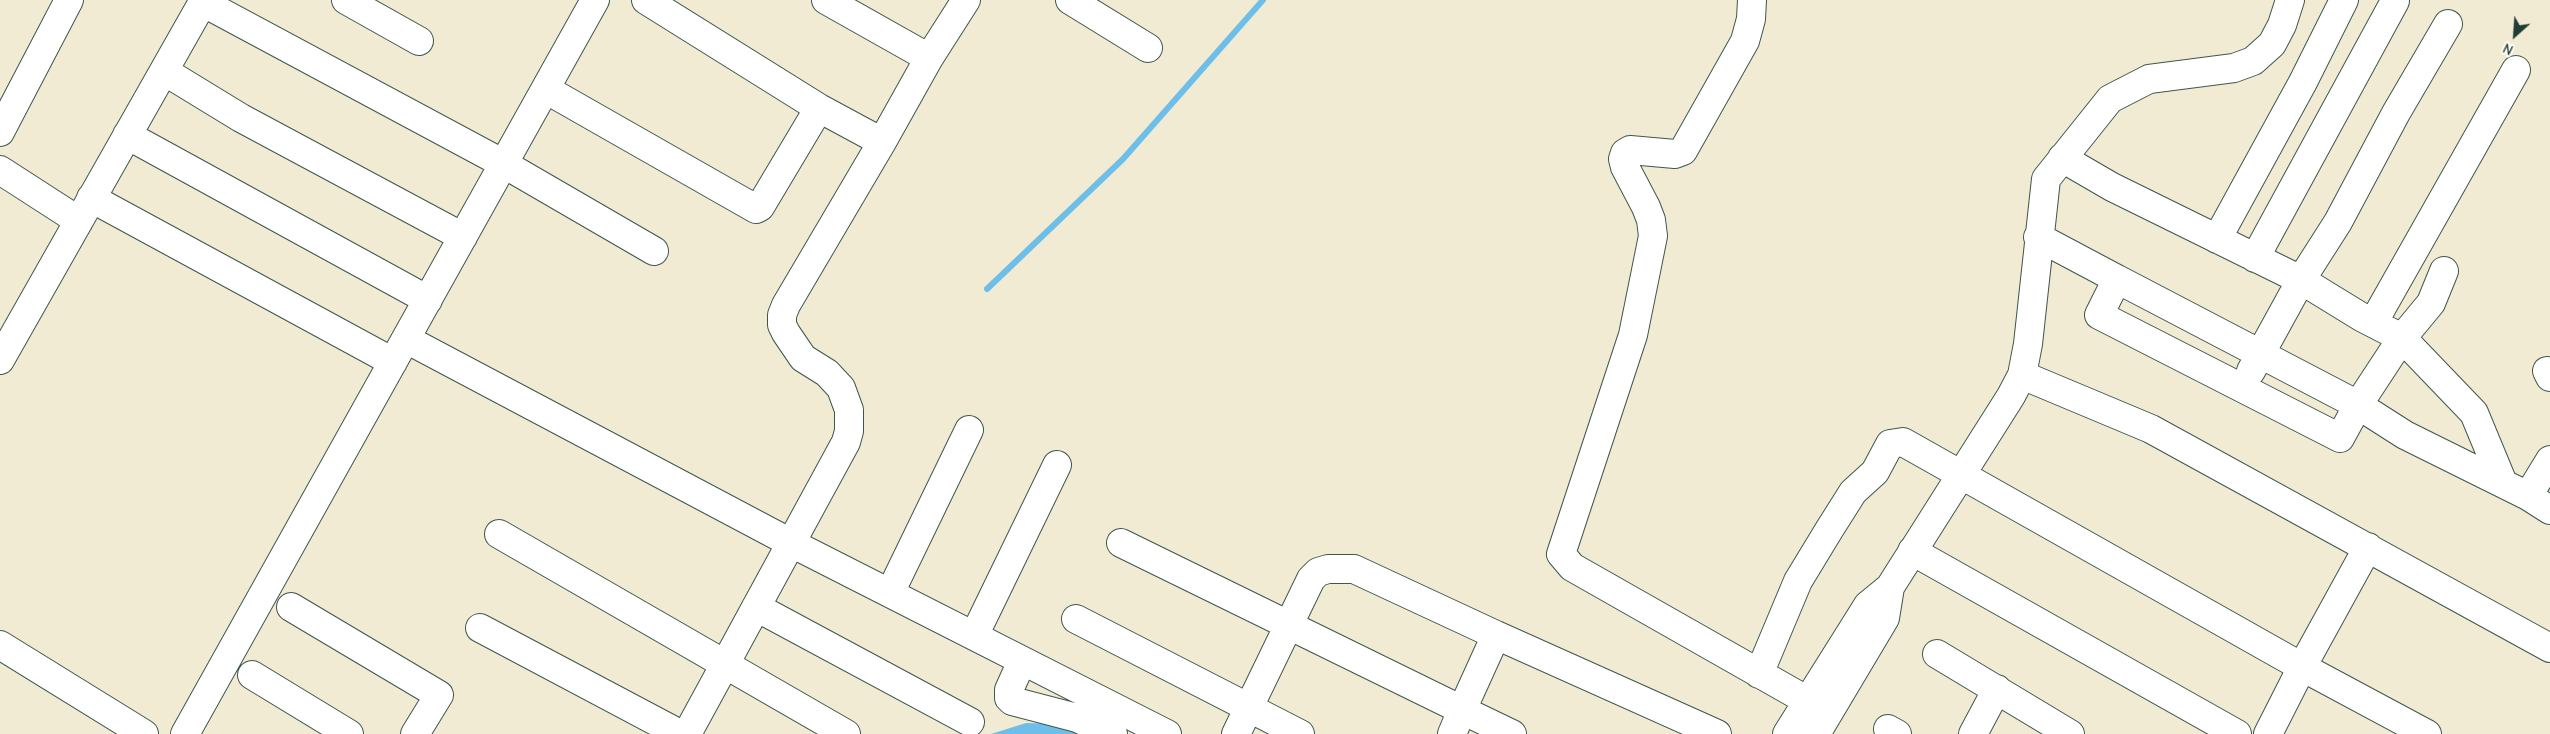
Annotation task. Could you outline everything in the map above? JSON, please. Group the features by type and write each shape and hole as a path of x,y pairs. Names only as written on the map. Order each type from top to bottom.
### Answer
{"street":[{"path":"0,132 69,0"},
{"path":"346,0 419,41"},
{"path":"187,733 547,90 595,0"},
{"path":"646,0 819,108 882,142"},
{"path":"826,0 929,58"},
{"path":"687,734 846,442 850,420 847,403 841,388 834,379 803,358 794,349 782,325 782,315 786,304 882,142 929,58 966,0"},
{"path":"1070,0 1148,48"},
{"path":"1752,0 1751,19 1745,41 1683,151 1675,154 1630,150 1625,153 1623,159 1625,167 1651,220 1653,236 1633,335 1561,554 1572,567 1808,701"},
{"path":"1787,734 1868,605 1890,587 2011,396 2022,375 2028,344 2038,237 2046,179 2110,99 2149,79 2234,68 2253,61 2272,44 2282,25 2290,0"},
{"path":"2217,239 2303,82 2344,0"},
{"path":"0,360 203,1 504,164 654,251"},
{"path":"2255,258 2394,1"},
{"path":"2241,388 2301,280 2338,222 2396,113 2448,24"},
{"path":"2373,323 2516,70"},
{"path":"164,71 241,118 463,237"},
{"path":"547,90 756,209 760,207 819,108"},
{"path":"126,135 428,300"},
{"path":"2062,158 2112,187 2301,280 2402,338 2474,413 2503,483"},
{"path":"0,170 85,210 400,350 791,543 1166,734"},
{"path":"2038,237 2358,405 2406,435 2539,503 2550,460"},
{"path":"2118,279 2099,315 2340,438 2358,405 2402,338 2431,303 2444,271"},
{"path":"2022,375 2151,429 2368,547 2425,582 2550,648"},
{"path":"890,593 969,430"},
{"path":"1759,674 1798,581 1847,500 1870,478 1890,444 1902,442 2302,667 2427,734"},
{"path":"974,636 1057,466"},
{"path":"499,534 846,734"},
{"path":"1122,543 1288,626 1457,722 1512,734"},
{"path":"2269,734 2302,667 2368,547"},
{"path":"1912,552 2237,734"},
{"path":"1236,734 1311,579 1318,572 1342,569 1354,570 1370,576 1717,734"},
{"path":"1816,734 1885,618 1890,587"},
{"path":"291,607 439,695 415,734"},
{"path":"756,607 970,722"},
{"path":"1076,619 1300,734"},
{"path":"480,628 680,734"},
{"path":"1457,722 1496,635"},
{"path":"0,645 144,734"},
{"path":"1937,654 2070,734"},
{"path":"1022,660 1009,690 1009,698 1012,701 1077,718 1113,734"},
{"path":"252,675 349,734"},
{"path":"1973,734 1997,689"}],"water":[{"path":"1026,723 1061,724 1109,734 991,734"}],"waterway":[{"path":"987,289 1123,159 1263,0"}]}
